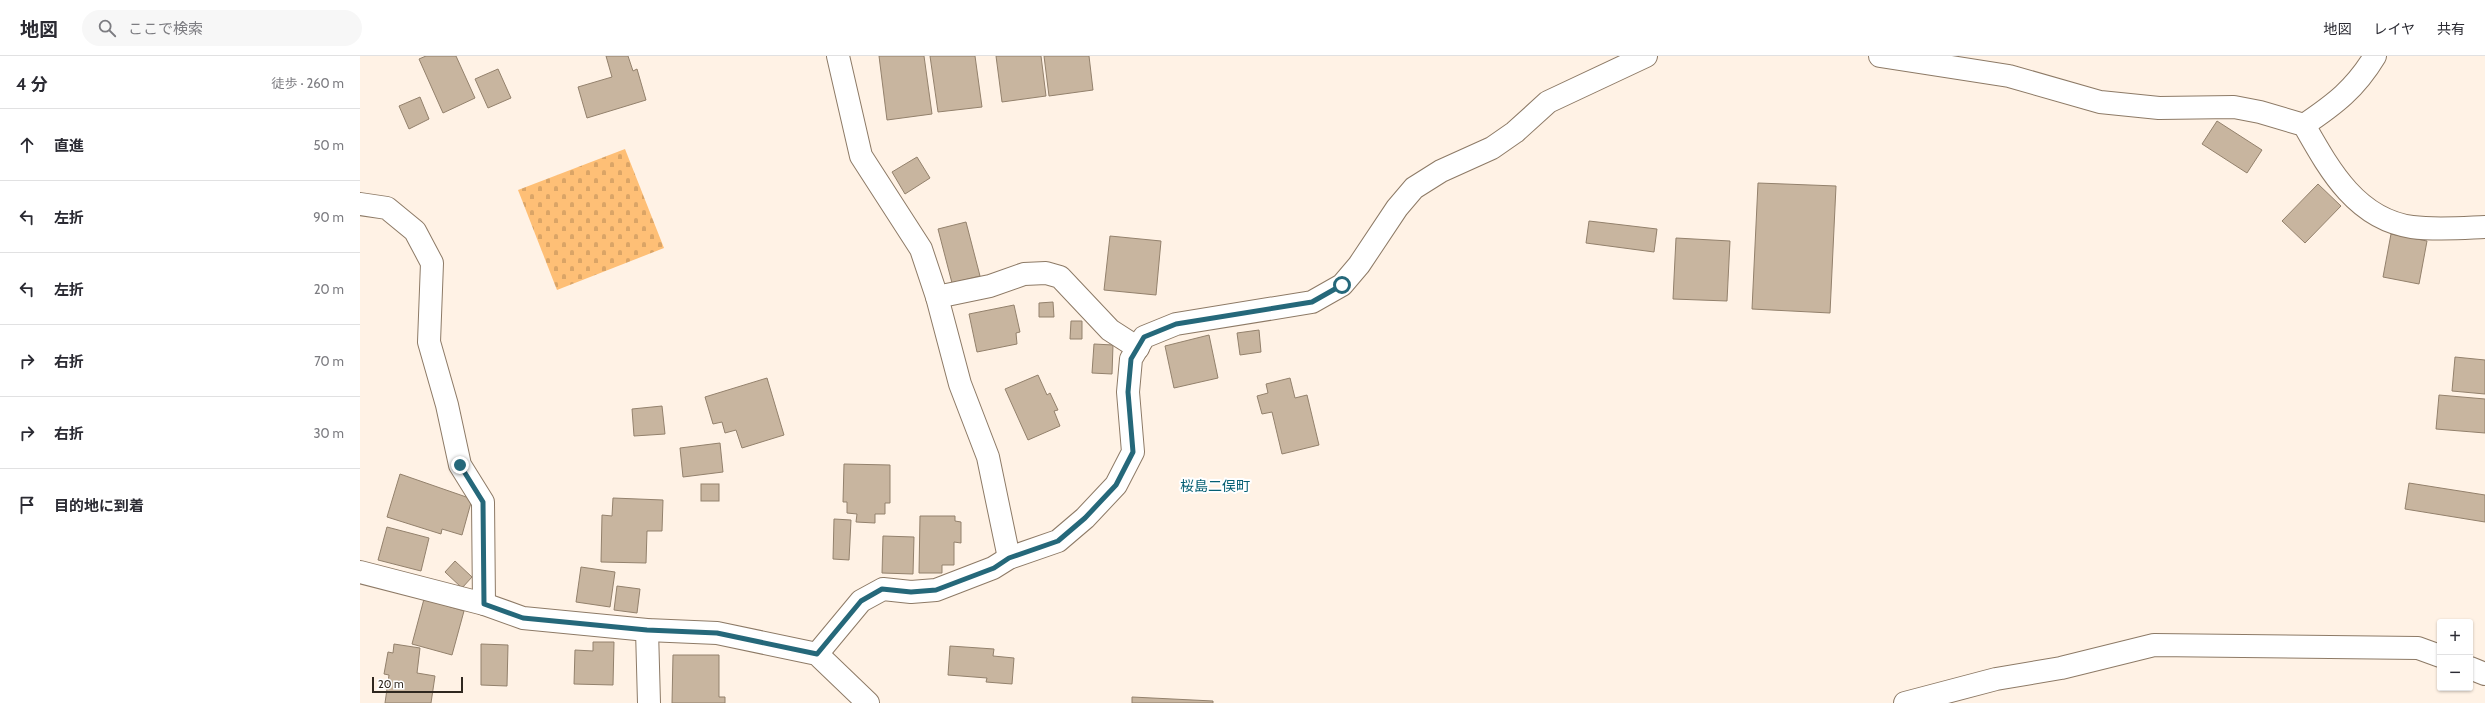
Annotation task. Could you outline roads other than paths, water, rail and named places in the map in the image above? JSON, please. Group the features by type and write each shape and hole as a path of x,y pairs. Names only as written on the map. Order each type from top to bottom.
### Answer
{"street":[{"path":"838,56 861,156 921,249 937,296 960,384 988,457 1009,558"},
{"path":"817,654 861,601 882,589 911,592 936,590 994,568 1009,558 1058,541 1085,518 1116,485 1133,452 1128,392 1131,359 1144,337 1176,324 1312,302 1342,285 1359,265 1397,208 1414,188 1441,171 1492,148 1515,132 1548,102 1646,56"},
{"path":"1880,56 2009,76 2100,102 2159,108 2234,107 2260,112 2304,125 2333,174 2351,197 2385,219 2411,227 2485,227"},
{"path":"2304,125 2339,101 2359,81 2375,56"},
{"path":"360,204 387,208 415,231 432,263 429,342 447,404 460,465 483,502 484,604"},
{"path":"937,296 990,286 1024,274 1046,273 1060,277 1110,330 1138,348"},
{"path":"360,572 484,604 523,618 647,630 717,633 817,654 868,703"},
{"path":"647,630 649,703"},
{"path":"1905,703 1996,679 2060,668 2154,645 2418,648 2437,655"},
{"path":"2473,669 2485,674"}],"district":[{"name":"桜島二俣町","path":"1215,486"}]}
